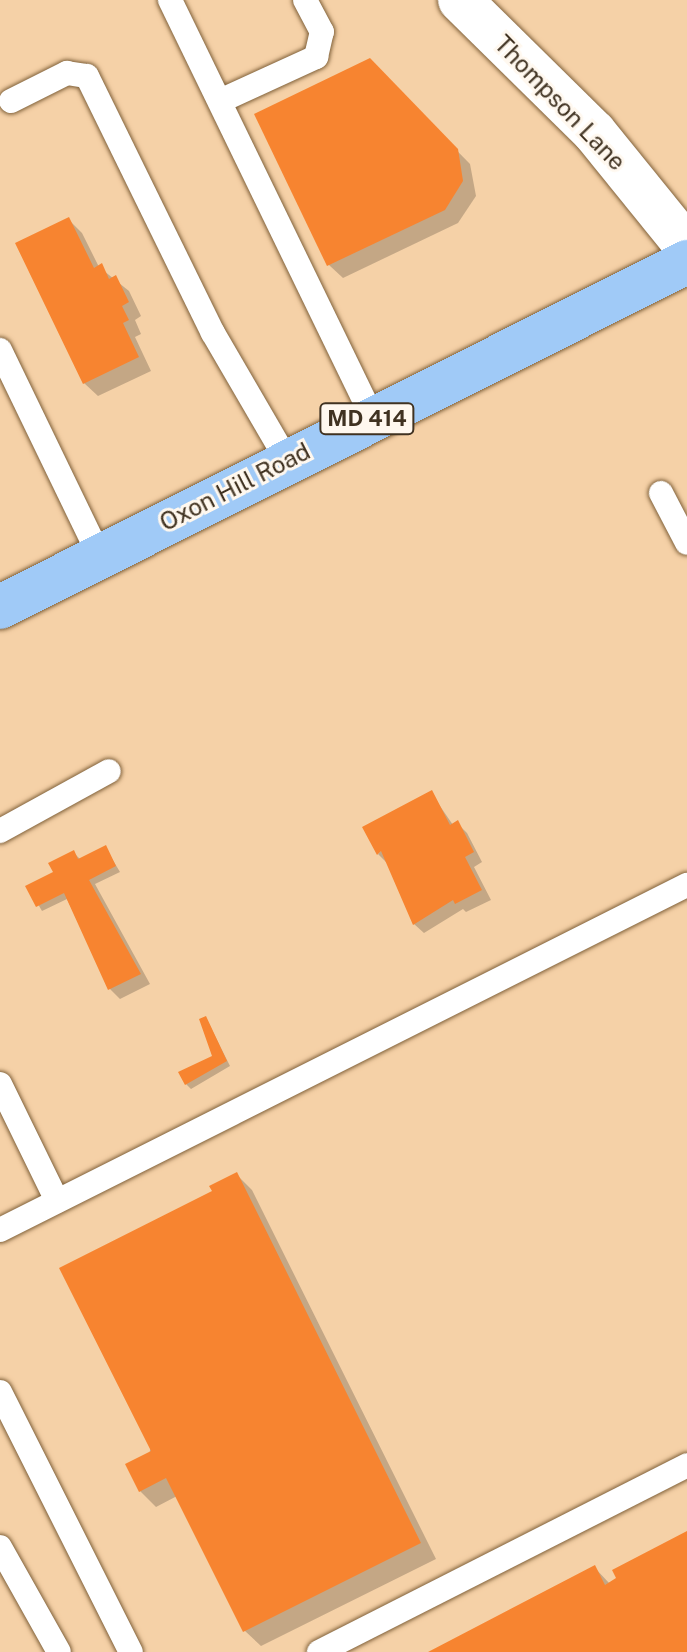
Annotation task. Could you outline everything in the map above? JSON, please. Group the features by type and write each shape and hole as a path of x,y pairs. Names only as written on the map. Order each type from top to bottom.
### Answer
{"main road":[{"name":"Oxon Hill Road","path":"0,607 372,416 687,262"}],"street":[{"name":"Thompson Lane","path":"460,0 594,132 687,247"}],"lane":[{"path":"170,0 372,416"},
{"path":"220,101 316,57 322,32 305,0"},
{"path":"11,101 67,73 87,76 213,333 287,460"},
{"path":"0,350 100,557"},
{"path":"661,493 687,543"},
{"path":"0,831 109,771"},
{"path":"0,1230 687,885"},
{"path":"0,1084 57,1201"},
{"path":"0,1392 131,1652"},
{"path":"319,1652 687,1465"},
{"path":"0,1547 59,1652"}],"building":[{"path":"370,58 458,149 463,181 445,210 327,266 254,114"},
{"path":"69,217 94,268 102,263 109,279 116,275 129,302 122,306 129,320 123,323 139,357 83,384 15,243"},
{"path":"432,790 450,825 458,820 474,852 465,857 482,890 455,904 453,900 413,925 381,851 377,855 362,827"},
{"path":"106,845 116,866 89,880 141,974 108,990 64,893 36,907 25,886 53,872 48,863 74,850 78,859"},
{"path":"206,1016 227,1061 185,1085 178,1072 212,1056 199,1019"},
{"path":"237,1172 421,1543 243,1632 166,1478 139,1492 125,1464 151,1451 59,1268 212,1191 209,1186"},
{"path":"687,1531 687,1652 428,1652 595,1565 605,1585 616,1578 612,1570"}]}
